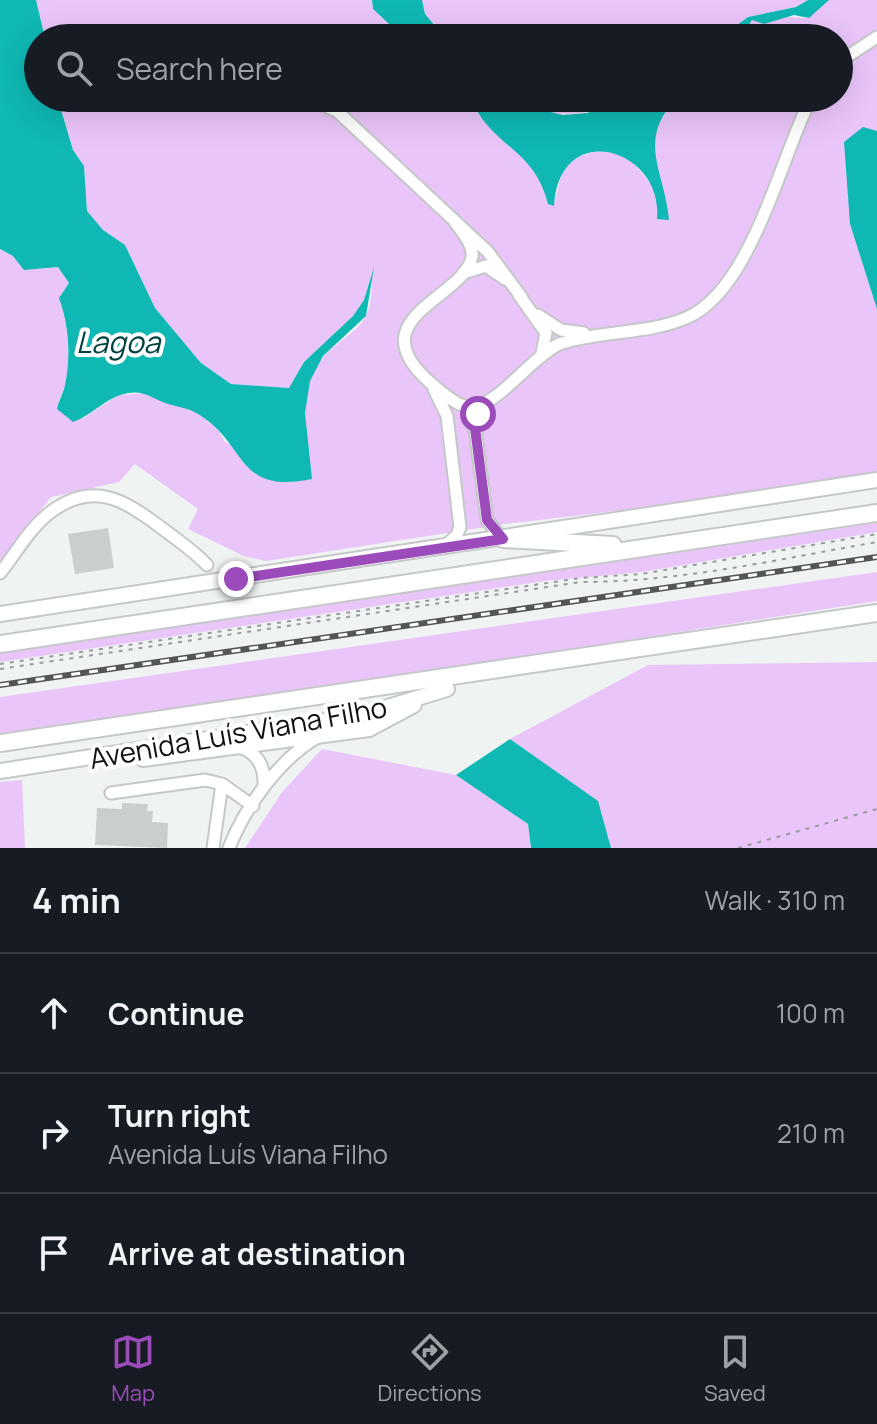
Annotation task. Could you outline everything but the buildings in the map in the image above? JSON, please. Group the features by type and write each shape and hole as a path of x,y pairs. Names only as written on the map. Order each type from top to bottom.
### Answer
{"highway":[{"path":"0,644 877,513"},
{"path":"503,539 646,547"},
{"name":"Avenida Luís Viana Filho","path":"0,744 877,613"},
{"path":"447,689 563,661"}],"main road":[{"path":"0,614 877,480"},
{"name":"Avenida Luís Viana Filho","path":"5,771 85,767 369,729 447,689"},
{"name":"Avenida Luís Viana Filho","path":"5,771 358,716 447,689"}],"street":[{"path":"853,53 877,37"},
{"path":"338,112 453,219 507,274 522,298"},
{"path":"503,539 487,520 475,428 487,401 542,353 569,341 684,319 707,306 725,289 742,260 805,112"},
{"path":"453,219 472,251 463,273"},
{"path":"443,548 457,535 460,527 447,416 432,385 410,356 406,343 408,329 417,312 463,273 481,267 491,268 522,298 546,333 542,353"},
{"path":"532,310 561,330 600,333"},
{"path":"432,385 465,406 487,401"},
{"path":"0,573 44,518 54,509 84,496 109,496 135,507 207,565"},
{"path":"229,848 264,787 286,759 320,735"},
{"path":"237,747 256,756 265,774 264,787"},
{"path":"111,793 205,780 222,784 253,806"},
{"path":"213,848 222,784"}],"path":[{"path":"0,664 581,578 641,574 877,534"},
{"path":"0,669 581,582 628,583 820,555 877,542"},
{"path":"738,848 877,809"}],"shaded area":[{"path":"36,0 372,0 373,9 389,24 42,24"},
{"path":"422,0 808,0 796,7 748,17 738,24 433,24 425,14"},
{"path":"829,0 877,0 877,131 850,224 877,309 877,473 802,489 505,524 266,561 244,556 188,529 198,509 135,464 119,482 51,497 0,563 0,249 37,269 59,267 69,284 59,298 65,322 68,365 58,401 82,419 119,395 148,393 199,414 218,430 225,442 312,479 305,417 310,380 322,359 361,324 368,311 371,294 372,273 364,300 353,316 304,362 289,388 231,384 201,363 155,308 125,245 103,230 87,211 84,166 73,150 62,112 479,112 495,132 534,168 548,204 554,205 563,166 598,151 619,154 628,160 667,203 654,148 659,123 665,112 853,112 853,24 747,24 755,19 808,18"},
{"path":"877,523 877,532 642,572 545,581 0,662 0,654 43,647"},
{"path":"877,572 877,601 72,727 0,733 0,697"},
{"path":"877,662 877,848 611,848 597,801 510,739 648,665"},
{"path":"322,749 456,775 528,824 531,848 245,848 282,792"},
{"path":"22,780 25,848 0,848 0,782"}],"water":[{"name":"Lagoa","path":"0,0 36,0 42,24 24,24 24,112 62,112 73,150 84,166 87,211 103,230 125,245 155,308 201,363 231,384 289,388 304,362 353,316 364,300 374,267 366,316 323,356 310,381 305,413 312,479 287,482 269,480 255,473 214,426 198,414 144,394 134,392 120,395 73,422 57,409 65,385 68,352 67,330 59,298 69,283 58,267 24,270 13,256 0,249"},
{"path":"372,0 422,0 425,14 433,24 389,24 373,9"},
{"path":"808,0 829,0 809,18 794,15 764,24 752,20 749,24 738,24 748,17 796,7"},
{"path":"666,112 657,129 655,143 669,220 657,219 655,194 645,174 629,160 610,152 591,152 573,160 560,178 554,206 548,204 533,170 479,114"},
{"path":"863,127 877,131 877,309 850,224 844,142"},
{"path":"510,739 598,801 611,848 531,848 528,824 456,775"}],"railway":[{"path":"0,685 877,557"}],"route":[{"path":"236,579 503,539 496,535 487,520 475,428 478,414"}]}
